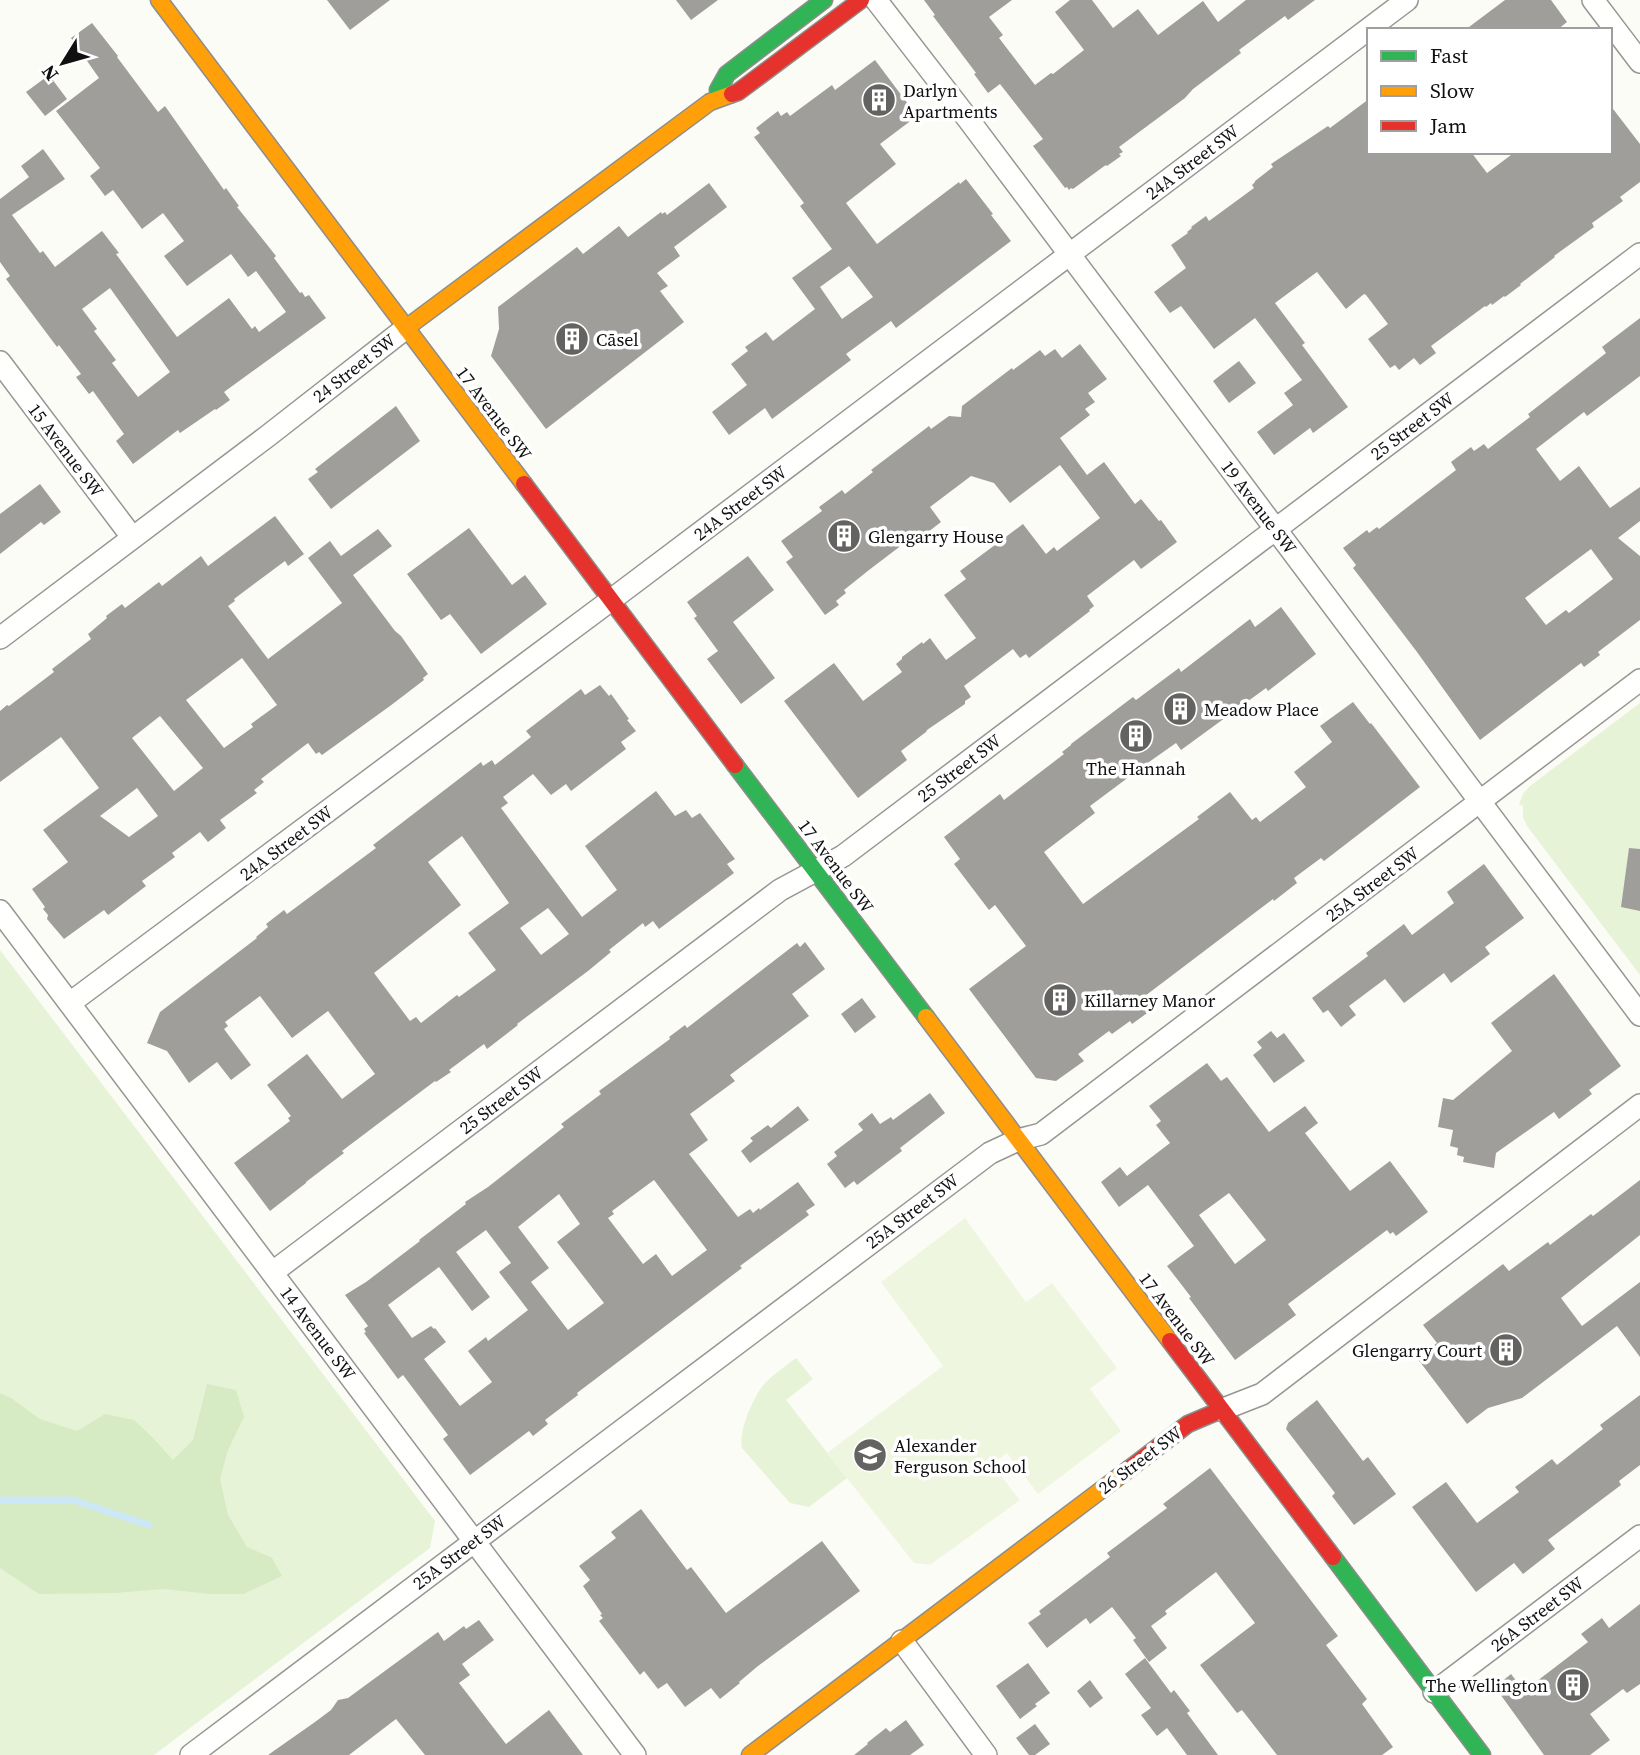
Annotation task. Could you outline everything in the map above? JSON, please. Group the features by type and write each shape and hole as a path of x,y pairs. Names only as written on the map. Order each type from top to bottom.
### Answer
{"main road":[{"name":"17 Avenue SW","path":"159,0 1482,1755"},
{"name":"24 Street SW","path":"710,102 727,74 824,0"},
{"name":"24 Street SW","path":"406,328 710,102 738,92 861,0"},
{"name":"26 Street SW","path":"750,1755 1188,1424 1221,1410"}],"street":[{"name":"19 Avenue SW","path":"876,0 1640,1015"},
{"name":"24A Street SW","path":"1370,28 1407,0"},
{"path":"1593,0 1640,62"},
{"name":"24A Street SW","path":"70,1003 611,600 1367,30"},
{"name":"25 Street SW","path":"272,1272 780,890 843,856 1640,254"},
{"name":"24 Street SW","path":"0,638 406,328"},
{"name":"15 Avenue SW","path":"0,362 132,537"},
{"name":"25A Street SW","path":"191,1755 983,1158 1018,1140 1041,1134 1640,680"},
{"name":"14 Avenue SW","path":"0,911 635,1755"},
{"name":"26 Street SW","path":"1221,1410 1262,1394 1640,1105"},
{"name":"26A Street SW","path":"1434,1692 1640,1536"},
{"path":"902,1642 986,1755"}],"green space":[{"path":"1640,703 1640,975 1527,826 1523,817 1523,806 1519,804 1530,786"},
{"path":"0,950 435,1521 430,1548 154,1755 0,1755"},
{"path":"965,1218 1026,1302 1052,1283 1117,1368 1090,1389 1121,1431 1038,1494 1007,1453 990,1466 1020,1500 930,1565 914,1563 827,1453 943,1366 881,1282"},
{"path":"796,1358 813,1379 786,1400 847,1478 809,1507 790,1503 742,1448 741,1441 748,1414 761,1388"},
{"path":"207,1384 236,1390 244,1417 228,1450 220,1479 228,1515 247,1547 272,1558 282,1576 243,1594 163,1589 39,1594 0,1568 0,1393 40,1419 77,1431 105,1414 134,1420 173,1460 193,1440"}],"building":[{"path":"327,0 390,0 350,30"},
{"path":"676,0 718,0 691,20"},
{"path":"924,0 1012,0 989,17 1003,35 999,38 1035,85 1084,50 1055,12 1070,0 1092,0 1113,28 1138,9 1158,35 1203,1 1218,22 1246,0 1315,0 1288,20 1285,16 1239,50 1241,53 1119,147 1123,152 1119,154 1121,156 1069,190 1033,146 1043,139 1000,84 988,93"},
{"path":"1505,0 1551,0 1567,22 1560,28 1468,28"},
{"path":"92,23 158,112 165,106 224,190 226,188 239,206 237,207 276,256 274,258 300,293 305,297 309,295 326,318 224,392 230,400 180,433 178,430 133,464 116,441 124,434 93,391 89,394 76,377 81,374 59,345 57,347 6,279 10,276 0,262 0,199 29,177 21,166 43,149 65,179 12,215 40,253 43,251 55,267 102,231 177,337 229,298 252,329 255,326 259,332 286,312 256,271 248,277 231,254 187,286 164,256 184,241 163,213 142,229 113,190 105,196 90,176 100,168 56,111 99,78 71,38","holes":["110,288 170,372 138,397 112,363 116,360 94,331 97,329 82,309"]},
{"path":"875,60 917,116 880,144 896,164 846,203 877,244 966,179 1011,241 896,328 891,321 846,354 851,360 772,419 765,408 729,435 712,412 747,385 731,364 748,351 745,347 766,332 773,341 815,309 792,278 832,249 800,206 804,203 754,137 760,133 756,128 778,111 781,116 787,112 790,116 832,85 835,90","holes":["849,266 873,297 842,319 820,287"]},
{"path":"49,75 67,99 45,116 26,92"},
{"path":"1367,100 1367,154 1473,154 1487,173 1512,154 1612,154 1612,108 1640,144 1640,182 1620,197 1623,201 1592,223 1594,227 1554,256 1521,285 1492,305 1491,303 1485,306 1431,346 1436,353 1420,365 1414,358 1399,370 1395,365 1390,368 1368,339 1388,324 1366,295 1346,309 1317,272 1275,303 1348,407 1313,433 1310,428 1274,455 1257,432 1293,405 1284,393 1302,380 1255,318 1214,349 1181,306 1170,313 1154,292 1186,268 1171,245 1206,216 1209,221 1254,188 1252,185 1255,181 1273,167 1271,164 1328,126 1330,128"},
{"name":"Cāsel","path":"709,183 727,207 674,247 680,256 657,273 668,286 660,291 684,322 546,429 491,356 499,329 498,307 577,247 583,254 619,226 628,237 661,212 667,215"},
{"path":"1640,318 1640,376 1587,416 1584,412 1536,449 1560,481 1579,466 1610,508 1640,487 1640,521 1618,538 1640,556 1640,620 1598,652 1600,655 1584,667 1581,663 1480,740 1353,568 1356,565 1343,548 1367,530 1369,533 1377,527 1379,529 1456,470 1451,462 1471,447 1474,451 1484,444 1488,449 1530,417 1528,414 1606,353 1602,347","holes":["1591,549 1613,579 1569,613 1566,610 1546,625 1525,598"]},
{"path":"1080,344 1107,379 1088,393 1095,402 1085,409 1090,415 1060,438 1087,475 1104,462 1135,504 1141,499 1177,542 1141,569 1134,560 1087,596 1094,606 1090,611 1029,658 1026,654 1020,658 1013,649 964,686 971,697 965,704 901,751 907,760 858,798 784,701 834,663 863,701 902,672 896,664 930,638 946,660 976,638 944,595 966,579 960,571 1023,524 1046,554 1054,547 1057,551 1100,518 1060,465 1010,503 994,483 971,476 930,507 941,522 919,539 915,535 844,590 846,593 836,601 839,605 825,615 786,562 793,557 781,541 822,511 819,507 842,490 845,494 873,472 871,470 929,426 931,429 949,416 961,417 962,406 1012,368 1013,370 1040,350 1045,356 1055,349 1062,358"},
{"path":"1239,361 1256,383 1229,403 1213,381"},
{"path":"396,406 420,441 331,509 308,479 318,472 315,469"},
{"path":"40,484 61,512 44,525 41,522 0,554 0,514"},
{"path":"275,516 304,554 288,566 285,561 228,606 268,659 342,603 308,558 330,541 341,556 378,529 392,546 353,575 428,674 390,706 322,755 319,752 316,754 308,743 261,779 264,782 254,790 257,793 220,820 226,828 208,842 200,832 172,853 175,857 142,881 146,886 108,915 104,910 64,939 47,919 48,915 43,909 45,907 32,889 68,862 43,830 99,788 61,737 0,782 0,711 54,672 52,669 91,639 88,634 122,604 125,608 159,582 162,586 201,556 208,566","holes":["242,658 277,705 224,748 186,700","160,716 203,768 174,791 132,738","137,788 158,816 129,837 100,816"]},
{"path":"469,528 512,585 525,575 547,604 481,654 450,614 441,620 407,574"},
{"path":"748,556 774,590 733,622 775,678 741,704 707,659 718,651 694,618 697,616 687,602"},
{"path":"1281,607 1316,654 1268,691 1266,688 1181,750 1176,743 1149,762 1090,806 1095,813 1044,852 1083,904 1199,819 1197,817 1230,792 1252,820 1256,817 1260,822 1306,787 1294,772 1332,742 1320,726 1353,702 1420,787 1324,861 1321,858 1294,878 1297,883 1141,999 1150,1011 1112,1034 1109,1031 1078,1054 1084,1061 1056,1081 1036,1078 969,989 1026,946 995,905 989,910 954,864 960,859 944,837 1000,794 1004,800 1133,697 1136,700 1179,668 1181,672 1250,619 1255,627"},
{"path":"600,685 609,696 611,694 636,731 621,742 626,749 571,791 566,784 551,795 533,774 503,797 508,803 501,808 582,917 617,890 585,846 656,791 675,816 686,810 692,818 700,813 735,859 727,864 734,873 659,929 653,921 645,927 643,923 588,971 487,1049 484,1044 449,1070 451,1072 435,1081 342,1151 344,1153 270,1211 234,1163 290,1121 288,1118 291,1116 267,1085 307,1054 342,1099 375,1074 328,1011 292,1038 260,996 225,1022 228,1026 224,1029 251,1065 231,1080 217,1062 189,1083 167,1051 147,1043 160,1012 257,938 268,927 266,924 284,910 287,914 376,848 373,845 481,762 483,766 492,760 495,765 531,737 526,731 581,689 585,695","holes":["462,836 509,903 468,933 496,970 421,1023 416,1017 410,1021 374,973 461,905 428,862","548,908 569,934 541,955 520,928"]},
{"path":"1629,848 1640,849 1640,911 1621,907"},
{"path":"1484,864 1524,918 1485,947 1490,954 1451,983 1444,973 1404,1003 1385,979 1349,1006 1356,1015 1341,1027 1328,1010 1323,1013 1312,998 1368,956 1366,953 1404,924 1412,935 1454,903 1447,892"},
{"path":"805,942 825,969 792,994 809,1016 730,1075 735,1081 690,1114 708,1140 689,1154 738,1217 750,1209 753,1213 759,1208 760,1210 798,1182 815,1205 806,1211 809,1215 577,1393 578,1395 545,1420 548,1424 533,1436 529,1431 470,1475 443,1439 448,1435 403,1375 398,1379 364,1333 368,1326 345,1295 420,1241 466,1204 465,1202 564,1127 561,1124 601,1094 599,1091 670,1039 669,1037 685,1025 687,1028 797,943 800,947","holes":["654,1180 707,1250 672,1276 656,1254 643,1264 608,1218 614,1214 612,1211","559,1194 580,1224 557,1242 604,1303 568,1330 531,1282 549,1268 518,1227","486,1230 511,1263 499,1272 528,1310 488,1341 486,1337 468,1351 492,1382 460,1406 424,1359 446,1342 431,1326 412,1338 388,1305 439,1267 472,1311 490,1297 456,1252"]},
{"path":"1554,974 1621,1066 1589,1090 1592,1094 1559,1119 1554,1112 1496,1153 1494,1168 1463,1162 1464,1157 1457,1155 1458,1148 1450,1146 1453,1130 1438,1127 1443,1098 1453,1100 1512,1051 1491,1023"},
{"path":"862,998 876,1017 855,1033 841,1014"},
{"path":"1271,1031 1277,1038 1284,1033 1305,1061 1274,1083 1253,1055 1262,1048 1257,1042"},
{"path":"1207,1063 1221,1081 1227,1077 1269,1132 1305,1106 1318,1123 1305,1133 1350,1191 1390,1161 1428,1212 1396,1236 1387,1230 1288,1304 1296,1315 1235,1360 1167,1266 1194,1246 1148,1185 1119,1207 1101,1182 1120,1167 1127,1176 1170,1143 1156,1125 1161,1121 1149,1106","holes":["1229,1193 1266,1240 1235,1264 1199,1215"]},
{"path":"930,1093 945,1113 900,1148 902,1151 857,1185 854,1181 845,1188 827,1164 837,1156 834,1152 863,1130 858,1124 872,1113 880,1124 891,1117 893,1120"},
{"path":"798,1106 809,1120 750,1163 741,1151 753,1141 750,1138 768,1125 771,1128"},
{"name":"Glengarry Court","path":"1640,1180 1640,1235 1561,1298 1582,1326 1640,1282 1640,1357 1617,1326 1522,1398 1488,1408 1467,1424 1417,1358 1437,1343 1423,1325 1503,1264 1509,1271 1548,1242 1550,1245 1591,1214 1593,1216"},
{"path":"1640,1395 1640,1465 1619,1481 1621,1485 1548,1540 1555,1549 1523,1574 1514,1563 1476,1592 1412,1507 1446,1482 1477,1523 1519,1492 1515,1487 1552,1459 1557,1465 1603,1429 1600,1425"},
{"path":"1317,1400 1363,1461 1368,1457 1396,1494 1354,1525 1332,1496 1335,1493 1286,1429 1288,1423"},
{"path":"1210,1468 1338,1636 1326,1645 1367,1699 1362,1704 1393,1747 1382,1755 1277,1755 1242,1710 1237,1713 1200,1665 1255,1623 1216,1572 1165,1611 1167,1614 1151,1626 1167,1648 1149,1662 1133,1640 1136,1638 1112,1607 1090,1624 1086,1618 1047,1648 1028,1623 1041,1614 1039,1611 1110,1557 1107,1553 1167,1508 1163,1504"},
{"path":"641,1509 687,1570 691,1567 726,1613 822,1541 860,1591 758,1666 720,1699 711,1688 685,1707 667,1683 658,1689 644,1671 640,1675 599,1621 603,1618 600,1615 602,1614 583,1586 590,1580 579,1566 616,1538 611,1532"},
{"name":"The Wellington","path":"1640,1604 1640,1684 1627,1693 1623,1689 1590,1714 1610,1740 1590,1755 1544,1755 1495,1687 1511,1674 1524,1691 1588,1642 1581,1634 1602,1618 1609,1628"},
{"path":"479,1620 494,1640 462,1664 470,1675 459,1683 506,1744 549,1710 583,1755 425,1755 396,1719 349,1755 268,1755 331,1710 338,1700 348,1698 438,1632 444,1641 464,1626 466,1629"},
{"path":"1145,1658 1171,1693 1174,1690 1190,1711 1187,1713 1218,1755 1187,1755 1167,1728 1157,1736 1141,1715 1151,1708 1125,1674"},
{"path":"1028,1663 1050,1693 1020,1719 996,1686"},
{"path":"1090,1680 1103,1698 1090,1708 1077,1691"},
{"path":"906,1720 924,1745 910,1755 854,1755 886,1728 890,1732"},
{"path":"1035,1724 1050,1744 1035,1755 1029,1755 1016,1738"}],"waterway":[{"path":"0,1500 73,1500 149,1525"}],"traffic: fast":[{"path":"718,90 727,74 824,0"},
{"path":"735,765 926,1017"},
{"path":"1333,1557 1482,1755"}],"traffic: slow":[{"path":"159,0 524,484"},
{"path":"406,328 710,102 732,94"},
{"path":"926,1017 1170,1341"},
{"path":"750,1755 1129,1469"}],"traffic: jam":[{"path":"732,94 861,0"},
{"path":"524,484 735,765"},
{"path":"1170,1341 1333,1557"},
{"path":"1129,1469 1188,1424 1221,1410"}],"place":[{"name":"Darlyn Apartments","path":"879,100"},
{"name":"Cāsel","path":"572,339"},
{"name":"Glengarry House","path":"844,536"},
{"name":"Meadow Place","path":"1180,709"},
{"name":"The Hannah","path":"1136,736"},
{"name":"Killarney Manor","path":"1060,1000"},
{"name":"Glengarry Court","path":"1506,1350"},
{"name":"Alexander Ferguson School","path":"870,1455"},
{"name":"The Wellington","path":"1573,1685"}]}
